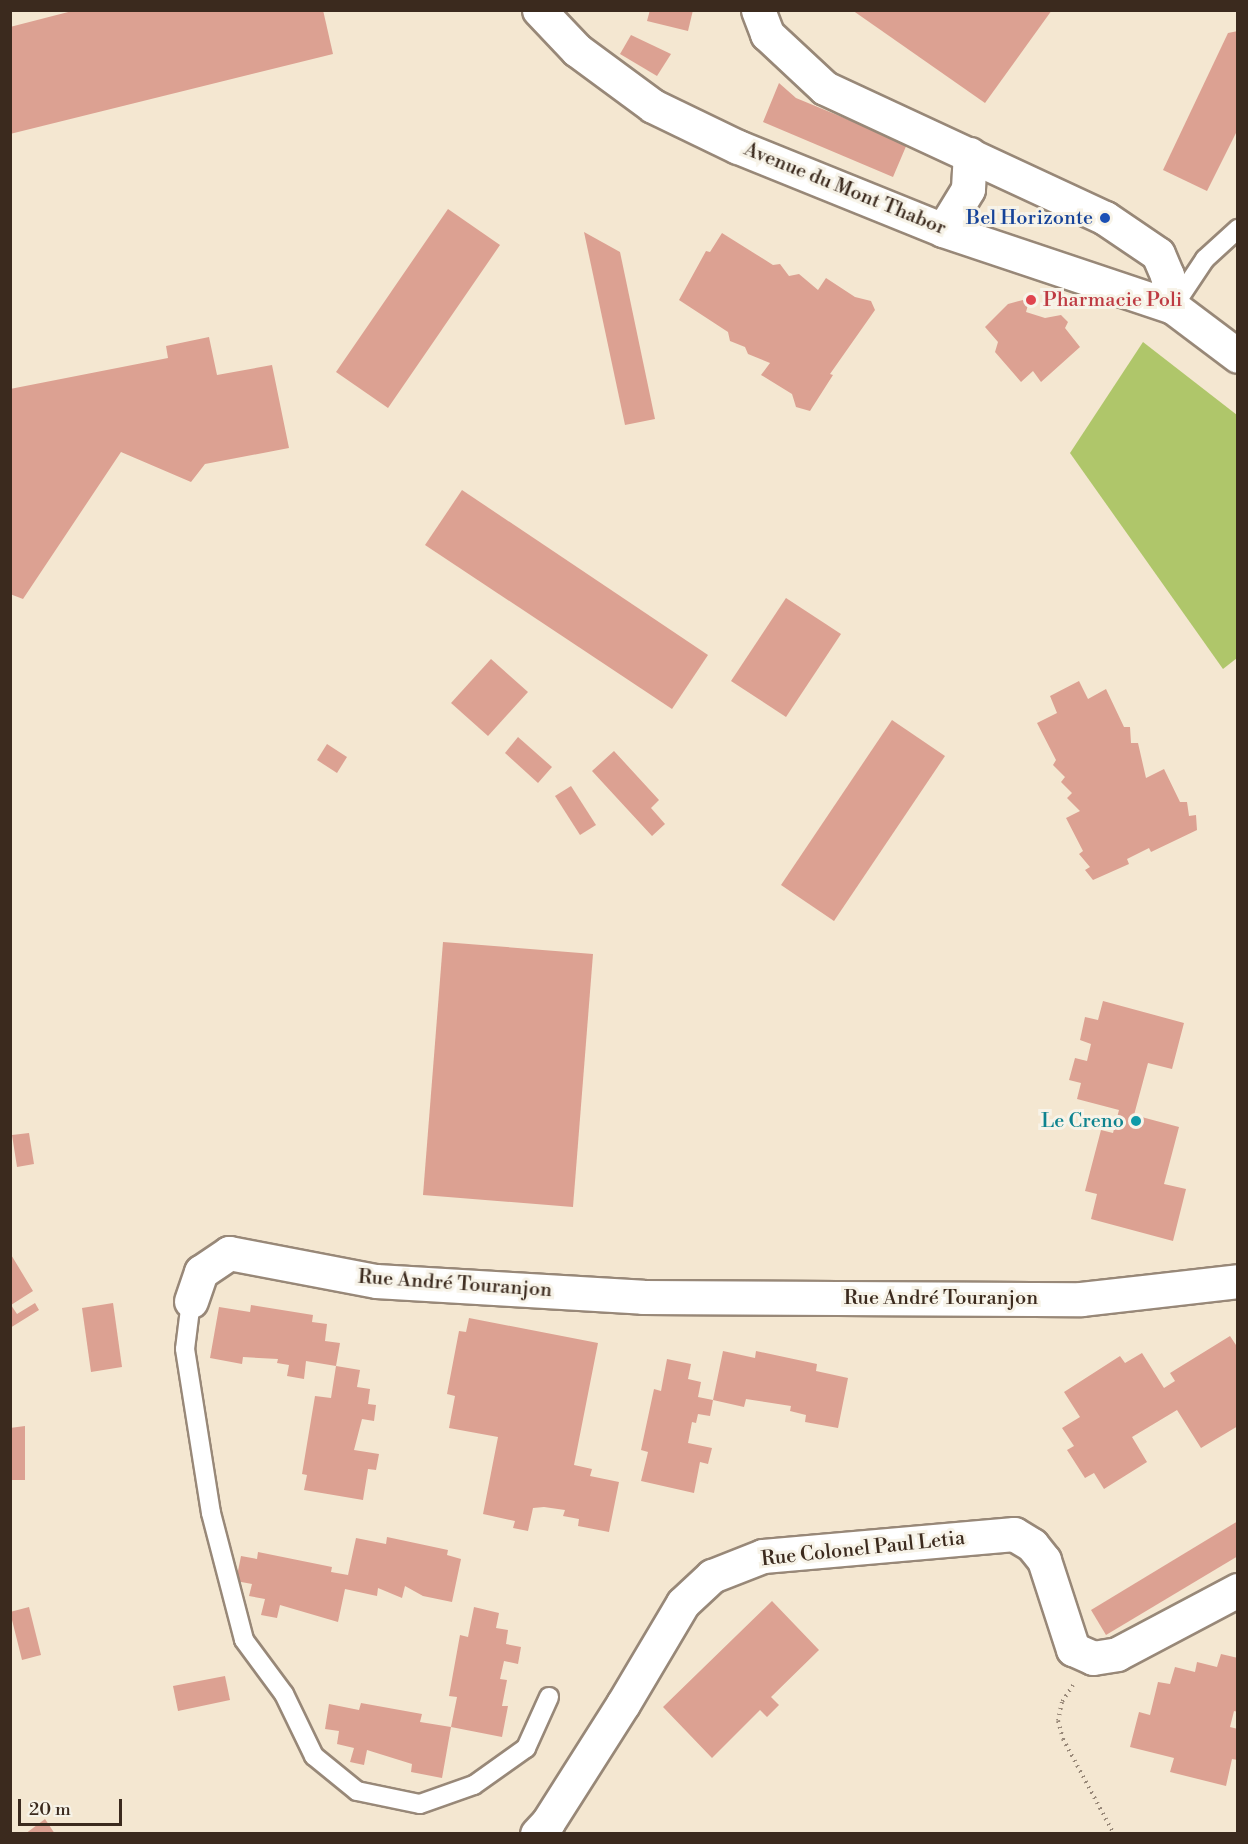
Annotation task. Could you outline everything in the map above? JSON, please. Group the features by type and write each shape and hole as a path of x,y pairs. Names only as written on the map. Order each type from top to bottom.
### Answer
{"street":[{"name":"Avenue du Mont Thabor","path":"539,10 577,50 653,106 738,147 944,230 1173,307 1238,356"},
{"path":"758,10 767,34 825,88 1105,219 1158,254 1167,275 1173,307"},
{"path":"944,230 968,189 970,154"},
{"name":"Rue André Touranjon","path":"190,1301 201,1272 229,1253 376,1281 644,1297 1081,1299 1238,1281"},
{"name":"Rue Colonel Paul Letia","path":"537,1833 548,1822 623,1704 683,1603 712,1576 763,1556 1014,1534 1032,1545 1044,1560 1073,1649 1093,1658"},
{"path":"1093,1658 1117,1654 1238,1590"}],"lane":[{"path":"1173,307 1205,259 1238,229"},
{"name":"Rue André Touranjon","path":"190,1301 187,1361 211,1513 241,1629 244,1640 284,1694 314,1756 357,1791 420,1804 474,1785 526,1748 549,1697"}],"path":[{"path":"1093,1658 1062,1702 1058,1721 1063,1739 1114,1833"}],"green space":[{"path":"1143,342 1237,415 1237,658 1223,669 1070,453"}],"building":[{"path":"76,10 323,10 333,54 10,134 10,27"},
{"path":"650,10 693,10 688,31 647,21"},
{"path":"852,10 1052,10 985,103"},
{"path":"1238,31 1238,129 1207,191 1163,170 1228,33"},
{"path":"631,35 671,54 657,76 620,54"},
{"path":"779,83 796,98 907,144 893,177 763,122"},
{"path":"448,209 500,245 388,408 336,372"},
{"path":"584,232 620,252 655,419 625,425"},
{"path":"722,233 773,265 780,264 789,276 799,274 818,290 826,278 855,297 871,301 875,310 830,374 833,375 810,411 796,407 792,394 761,375 770,363 748,354 745,347 730,341 728,332 679,300 706,251 710,252"},
{"path":"1023,300 1028,305 1026,312 1045,318 1061,315 1068,322 1065,328 1080,347 1041,382 1033,371 1021,382 995,352 998,342 985,327 1008,304"},
{"path":"209,337 217,375 272,365 289,448 205,464 191,482 121,452 23,599 10,594 10,389 168,358 166,346"},
{"path":"462,490 708,655 672,709 425,545"},
{"path":"786,598 841,634 786,717 731,681"},
{"path":"491,659 528,692 488,736 451,703"},
{"path":"1079,681 1088,699 1106,689 1124,727 1130,727 1131,743 1138,743 1146,778 1164,769 1180,802 1187,802 1189,816 1196,815 1197,830 1151,852 1149,848 1127,859 1129,864 1093,880 1085,870 1090,867 1079,854 1083,851 1066,818 1080,811 1067,798 1072,793 1061,782 1065,777 1053,765 1056,760 1037,723 1057,713 1050,696"},
{"path":"892,720 945,756 834,921 781,885"},
{"path":"518,737 552,767 538,783 505,753"},
{"path":"327,744 347,757 337,773 317,760"},
{"path":"614,751 659,800 651,808 665,824 652,836 592,771"},
{"path":"571,786 596,825 580,835 555,796"},
{"path":"443,942 593,954 573,1207 423,1195"},
{"name":"Le Creno","path":"1103,1001 1184,1023 1172,1069 1148,1063 1134,1115 1179,1127 1164,1184 1186,1189 1173,1241 1091,1219 1097,1194 1085,1191 1101,1130 1113,1133 1119,1110 1077,1099 1081,1083 1069,1080 1075,1058 1087,1061 1091,1044 1080,1040 1085,1017 1098,1020"},
{"path":"29,1133 34,1164 17,1167 12,1135"},
{"path":"10,1253 33,1291 11,1305 17,1314 35,1303 39,1310 10,1328"},
{"path":"113,1303 122,1367 91,1372 82,1308"},
{"path":"251,1305 313,1315 312,1322 327,1324 325,1341 340,1343 336,1366 306,1361 304,1379 287,1376 289,1365 277,1363 278,1359 243,1357 242,1364 210,1358 219,1307 250,1312"},
{"path":"469,1318 598,1343 574,1465 592,1469 590,1476 619,1482 609,1532 578,1526 579,1519 563,1516 565,1510 544,1507 533,1508 528,1531 513,1528 515,1521 483,1514 498,1437 449,1428 455,1396 447,1394 459,1331 466,1332"},
{"path":"1230,1336 1238,1348 1238,1426 1201,1448 1177,1410 1132,1437 1147,1462 1104,1489 1094,1473 1085,1478 1067,1450 1074,1446 1062,1428 1080,1417 1064,1392 1120,1356 1125,1363 1142,1353 1164,1388 1175,1381 1170,1373"},
{"path":"723,1351 755,1358 756,1351 817,1364 816,1371 848,1378 838,1428 805,1422 806,1415 790,1411 791,1406 746,1399 744,1407 713,1400"},
{"path":"667,1359 691,1364 688,1379 701,1382 698,1397 713,1400 710,1416 698,1414 696,1423 692,1422 688,1443 712,1448 708,1464 700,1462 694,1493 641,1481 648,1452 641,1450 654,1389 661,1391"},
{"path":"336,1366 360,1370 357,1387 370,1389 368,1404 376,1405 374,1421 362,1419 354,1450 379,1454 376,1470 368,1469 363,1500 304,1490 307,1475 302,1474 315,1396 331,1398"},
{"path":"25,1426 25,1480 10,1480 10,1428"},
{"path":"1238,1521 1238,1556 1106,1635 1091,1610"},
{"path":"387,1537 448,1550 447,1555 461,1559 452,1602 423,1596 405,1586 402,1598 378,1588 377,1596 345,1589 338,1622 280,1605 277,1618 261,1615 265,1599 249,1596 252,1584 236,1581 241,1556 257,1559 258,1552 332,1567 331,1572 348,1575 356,1538 386,1544"},
{"path":"772,1601 819,1650 771,1697 779,1705 767,1717 760,1710 712,1758 663,1707"},
{"path":"29,1607 41,1655 22,1660 10,1612"},
{"path":"474,1607 499,1613 496,1628 508,1630 506,1644 521,1647 518,1664 504,1661 500,1679 507,1680 502,1706 508,1706 502,1737 451,1727 457,1697 449,1696 460,1635 468,1637"},
{"path":"1221,1654 1238,1658 1238,1712 1234,1711 1230,1727 1238,1729 1238,1760 1232,1759 1226,1786 1170,1772 1174,1758 1130,1747 1139,1712 1150,1715 1158,1682 1170,1684 1175,1667 1195,1672 1197,1662 1217,1667"},
{"path":"225,1676 230,1700 178,1711 173,1686"},
{"path":"361,1703 422,1714 420,1722 451,1727 442,1778 411,1772 412,1764 367,1750 364,1765 350,1762 354,1748 337,1744 339,1731 325,1729 329,1704 359,1710"},
{"path":"45,1819 55,1834 25,1834"}],"place":[{"name":"Bel Horizonte","path":"1105,218"},
{"name":"Pharmacie Poli","path":"1031,300"},
{"name":"Le Creno","path":"1136,1121"}]}
